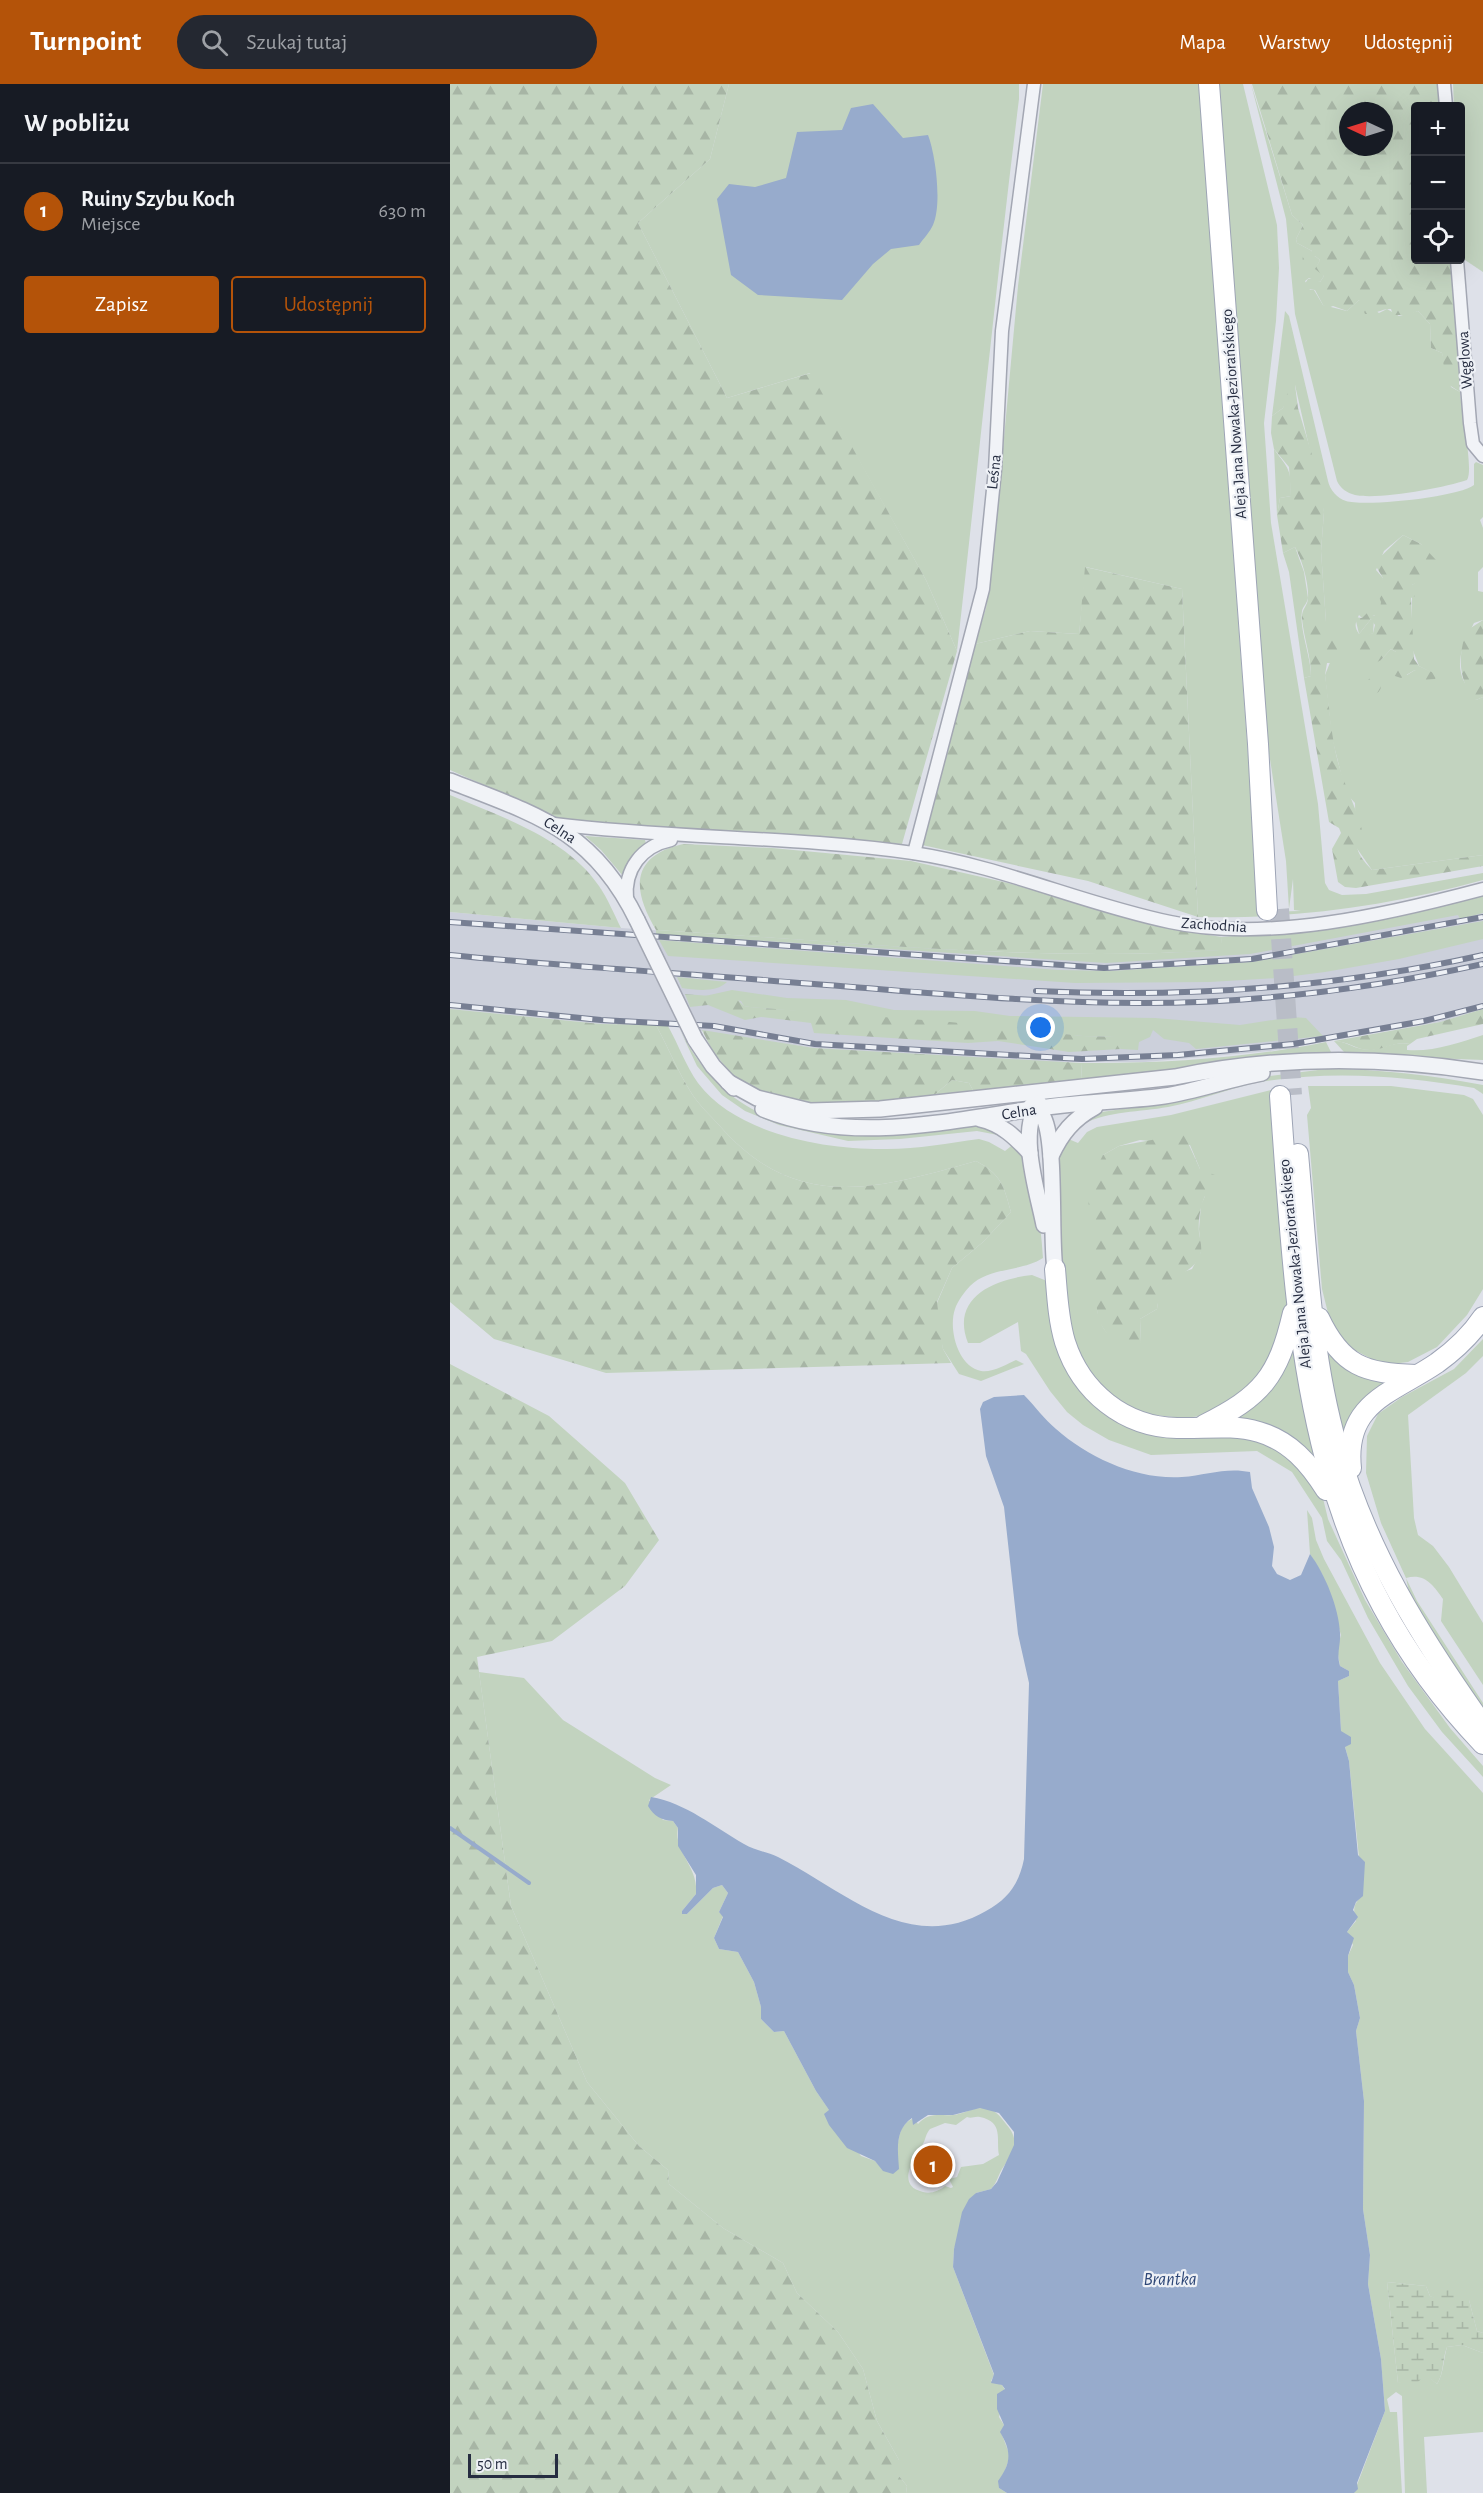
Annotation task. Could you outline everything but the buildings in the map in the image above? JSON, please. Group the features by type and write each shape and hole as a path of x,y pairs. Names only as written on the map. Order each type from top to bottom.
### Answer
{"main road":[{"name":"Aleja Jana Nowaka-Jeziorańskiego","path":"1209,84 1258,744 1273,910"},
{"name":"Aleja Jana Nowaka-Jeziorańskiego","path":"1286,1096 1314,1422 1348,1508 1371,1582 1410,1656 1446,1706 1483,1744"},
{"path":"1054,1263 1065,1340 1077,1370 1096,1394 1127,1416 1150,1425 1179,1428 1202,1426 1252,1431 1282,1442 1307,1461 1348,1508"},
{"path":"1303,1301 1340,1353 1368,1371 1416,1375"},
{"path":"1202,1426 1239,1407 1260,1389 1285,1348 1303,1301"},
{"path":"1348,1508 1349,1450 1358,1421 1383,1394 1452,1351 1483,1317"},
{"name":"Aleja Jana Nowaka-Jeziorańskiego","path":"1348,1508 1420,1634 1483,1725"}],"street":[{"name":"Leśna","path":"914,853 983,589 995,470 1002,332 1034,84"},
{"path":"1444,84 1446,102"},
{"name":"Węglowa","path":"1458,264 1470,423 1473,444 1483,456"},
{"name":"Celna","path":"450,781 555,824 587,849 605,867 627,898 695,1039 708,1060 728,1082 760,1108 817,1126 885,1128 974,1119 1035,1108 1100,1104 1167,1095 1229,1079 1318,1062"},
{"path":"555,824 696,838"},
{"name":"Zachodnia","path":"696,838 808,843 914,853 986,869 1168,922 1204,928 1253,928 1338,921 1403,910 1483,889"},
{"path":"627,898 625,883 636,861 644,852 658,843 696,838"},
{"name":"Celna","path":"728,1082 757,1098 810,1111 880,1109 1175,1077 1216,1069 1318,1062 1427,1063 1483,1072"},
{"path":"1054,1263 1030,1153 1030,1127 1035,1108 1043,1099 1065,1089"},
{"path":"996,1097 1016,1099 1035,1108 1042,1115 1047,1126 1051,1156 1054,1263"},
{"path":"1051,1156 1066,1128 1080,1115 1100,1104"},
{"path":"974,1119 999,1125 1013,1135 1030,1153"}],"shaded area":[{"path":"1483,906 1483,1009 1440,1022 1270,1051 1145,1062 1035,1062 814,1048 668,1026 601,1024 450,1009 450,912 621,928 1027,954 1156,955"}],"green space":[{"path":"450,84 729,84 710,159 638,223 727,398 811,373 926,580 957,651 902,844 565,821 450,770"},
{"path":"729,84 1019,84 957,651 926,580 810,373 727,398 638,223 710,159"},
{"path":"1043,84 1199,84 1253,824 1257,912 1301,911 1294,910 1293,879 1289,909 1286,861 1266,734 1218,84 1243,84 1277,225 1279,268 1276,321 1264,423 1271,523 1318,804 1325,883 1329,890 1342,895 1366,894 1483,873 1483,880 1413,897 1342,909 1271,916 1198,917 1182,589 1086,567 1079,634 1030,631 975,644 986,608 992,568 1018,286"},
{"path":"1251,84 1292,215 1303,225 1296,239 1297,243 1312,251 1309,255 1311,258 1315,256 1320,260 1317,266 1324,276 1320,282 1309,278 1305,281 1323,305 1347,311 1359,300 1379,313 1387,309 1399,316 1418,311 1430,324 1431,348 1442,353 1451,387 1460,392 1469,465 1467,480 1428,490 1379,496 1352,494 1338,484 1295,314 1286,219"},
{"path":"1252,84 1440,84 1442,102 1411,102 1411,264 1453,264 1460,392 1446,383 1442,353 1431,348 1430,324 1418,311 1408,315 1393,315 1391,309 1388,309 1365,314 1359,300 1347,311 1333,306 1328,308 1323,305 1315,290 1306,289 1304,285 1308,279 1314,278 1320,282 1324,276 1315,269 1320,260 1315,256 1310,264 1302,263 1303,256 1312,251 1297,243 1296,239 1303,225 1292,215"},
{"path":"1453,84 1483,84 1483,272 1465,260 1465,102 1454,102"},
{"path":"1285,311 1289,316 1328,481 1330,488 1337,496 1356,503 1432,497 1474,485 1474,464 1476,462 1483,465 1483,517 1480,520 1483,528 1483,567 1478,572 1478,591 1483,592 1483,620 1474,623 1464,644 1460,662 1463,680 1468,689 1476,700 1483,697 1483,855 1372,870 1356,847 1355,803 1346,793 1332,738 1325,675 1341,635 1326,622 1321,551 1324,512 1295,385 1283,408 1272,416","holes":["1403,535 1421,544 1427,553 1418,581 1412,585 1412,648 1419,666 1438,676 1415,670 1407,675 1396,652 1391,649 1381,660 1367,636 1373,633 1374,620 1371,619 1359,634 1356,627 1359,615 1362,618 1377,615 1381,610 1383,578 1376,570 1384,551"]},
{"path":"1290,384 1295,385 1298,408 1321,485 1324,512 1321,551 1326,622 1334,622 1348,639 1350,650 1341,663 1327,663 1325,675 1336,754 1362,830 1357,842 1358,852 1372,870 1483,855 1483,866 1356,888 1345,887 1338,882 1332,849 1341,833 1339,828 1329,822 1304,678 1311,676 1302,619 1308,601 1308,592 1295,547 1283,553 1277,515 1280,498 1291,496 1289,467 1274,449 1271,433 1272,416 1283,408"},
{"path":"1274,449 1290,474 1291,487 1291,496 1280,498 1277,515"},
{"path":"1403,535 1421,544 1436,560 1430,576 1412,585 1417,595 1411,598 1414,659 1419,666 1438,675 1435,679 1426,680 1415,670 1401,678 1389,674 1396,652 1391,649 1381,660 1372,665 1360,660 1358,641 1361,637 1373,633 1375,625 1371,619 1359,634 1355,617 1362,618 1367,613 1374,616 1380,610 1381,602 1377,592 1383,578 1374,563"},
{"path":"1295,547 1304,572 1308,598 1302,618 1311,676 1304,678 1289,572 1283,553"},
{"path":"1085,567 1182,589 1198,917 1088,881 922,845 975,644 1030,631 1079,634"},
{"path":"1483,620 1483,697 1476,700 1470,698 1466,688 1461,658 1466,631"},
{"path":"1373,678 1381,686 1373,694 1365,686"},
{"path":"450,795 532,831 569,855 586,869 599,886 621,928 450,912"},
{"path":"585,836 645,840 646,844 637,852 623,876 601,850"},
{"path":"683,844 772,848 911,861 1008,883 1182,931 1222,937 1221,950 1079,954 1009,952 656,930 643,901 640,888 641,876 645,866 653,857"},
{"path":"1483,896 1483,913 1460,919 1458,915 1250,954 1106,963 656,934 656,930 1008,952 1079,954 1220,950 1222,937 1353,922"},
{"path":"1483,921 1483,939 1399,959 1278,978 1210,982 1075,983 668,956 659,940 1058,970 1111,971 1252,962"},
{"path":"677,977 727,982 717,988 706,990 682,988"},
{"path":"732,990 787,998 846,1000 894,1010 975,1011 1010,1016 1155,1018 1240,1025 1292,1017 1306,1018 1323,1036 1196,1049 1189,1043 1164,1039 1153,1030 1150,1037 1139,1042 1138,1050 1121,1049 1115,1037 750,1007 744,1006 741,1001 705,996"},
{"path":"685,994 736,998 744,1006 750,1007 1116,1037 1121,1049 1069,1052 998,1041 968,1043 814,1033 811,1023 761,1017 745,1020 708,1005 690,1007"},
{"path":"450,1009 601,1024 656,1025 692,1094 719,1125 748,1153 778,1172 808,1183 839,1187 871,1185 905,1180 976,1161 984,1166 1000,1182 1011,1212 983,1242 952,1268 937,1302 943,1349 951,1363 606,1373 494,1339 450,1302"},
{"path":"1483,1009 1483,1024 1417,1039 1410,1044 1367,1050 1334,1041 1440,1022"},
{"path":"656,1025 668,1026 698,1083 715,1101 759,1127 785,1136 863,1149 910,1148 979,1139 1005,1151 1015,1143 1032,1184 1043,1258 1025,1266 996,1272 978,1280 968,1288 957,1303 953,1327 961,1355 973,1368 990,1371 1016,1360 1024,1364 981,1381 959,1374 943,1349 938,1324 937,1303 952,1268 983,1242 1011,1212 1003,1188 991,1171 976,1161 905,1180 839,1187 808,1183 778,1172 748,1153 698,1102 682,1077"},
{"path":"680,1030 706,1070 736,1099 770,1118 807,1129 847,1133 889,1133 985,1126 1003,1136 977,1131 900,1139 848,1141 779,1125 745,1111 722,1095 697,1066"},
{"path":"702,1030 814,1048 1081,1063 1082,1080 974,1092 969,1083 952,1080 932,1097 845,1107 793,1105 745,1085 713,1052"},
{"path":"1483,1035 1483,1060 1351,1055 1344,1052 1334,1041 1368,1050 1404,1043 1410,1044 1407,1050 1427,1050"},
{"path":"1326,1042 1332,1054 1082,1080 1081,1063 1205,1059"},
{"path":"1326,1069 1385,1071 1444,1078 1483,1085 1483,1094 1474,1088 1421,1080 1368,1076 1314,1076 1261,1082 1180,1104 1114,1114 1083,1124 1095,1113 1163,1103 1253,1078"},
{"path":"952,1080 969,1083 974,1092 932,1097"},
{"path":"1308,1086 1391,1086 1464,1095 1473,1099 1483,1115 1483,1289 1467,1315 1437,1347 1408,1362 1383,1365 1345,1345 1332,1329 1322,1289 1307,1115 1311,1108"},
{"path":"1271,1090 1287,1307 1260,1383 1209,1415 1184,1418 1154,1415 1127,1407 1102,1390 1077,1351 1064,1290 1060,1230 1060,1152 1066,1138 1078,1143 1087,1132 1097,1127 1171,1115","holes":["1140,1140 1190,1145 1200,1169 1205,1196 1201,1205 1199,1229 1201,1252 1192,1269 1177,1274 1159,1293 1157,1309 1140,1319 1141,1342 1117,1340 1102,1326 1097,1309 1103,1155 1119,1146"]},
{"path":"1184,1134 1200,1169 1215,1175 1219,1191 1205,1196 1202,1205 1199,1224 1201,1250 1198,1260 1165,1288 1157,1309 1140,1319 1141,1342 1132,1350 1109,1337 1098,1320 1088,1213 1090,1181 1103,1155 1119,1146"},
{"path":"1032,1275 1047,1281 1057,1351 1065,1368 1083,1393 1113,1419 1157,1436 1172,1438 1213,1433 1272,1442 1321,1490 1328,1519 1365,1600 1402,1662 1450,1728 1483,1766 1483,1777 1442,1732 1408,1686 1368,1618 1341,1560 1327,1541 1322,1518 1292,1472 1257,1451 1151,1455 1109,1440 1083,1425 1067,1412 1050,1391 1026,1354 1021,1351 1018,1322 980,1343 968,1343 964,1327 965,1314 979,1293 1004,1281"},
{"path":"1483,1339 1483,1356 1466,1373 1408,1415 1414,1518 1418,1535 1433,1546 1449,1567 1483,1623 1483,1685 1441,1621 1443,1599 1428,1581 1418,1577 1406,1578 1381,1523 1366,1473 1367,1436 1378,1414 1402,1397 1454,1369"},
{"path":"1291,1346 1294,1347 1302,1404 1315,1458 1312,1459 1232,1422"},
{"path":"1326,1347 1396,1379 1352,1415 1341,1437"},
{"path":"450,1364 549,1416 625,1483 659,1540 625,1586 552,1641 477,1657 511,1906 587,2082 639,2146 668,2170 669,2184 723,2228 783,2263 797,2293 838,2332 863,2369 877,2421 899,2460 899,2476 907,2486 906,2493 450,2493"},
{"path":"1307,1510 1312,1518 1316,1540 1324,1559 1380,1663 1425,1729 1483,1793 1483,2333 1477,2331 1469,2300 1436,2299 1430,2296 1426,2286 1387,2282 1398,2383 1425,2374 1437,2384 1447,2347 1462,2345 1483,2353 1483,2432 1424,2437 1427,2493 1405,2493 1402,2396 1396,2392 1387,2399 1390,2412 1397,2412 1402,2493 1354,2493 1385,2411 1381,2359 1368,2284 1370,2255 1363,2209 1364,2101 1356,2031 1360,2018 1354,1985 1348,1972 1348,1956 1353,1945 1347,1932 1356,1921 1354,1907 1362,1896 1362,1886 1349,1761 1341,1732 1338,1681 1349,1676 1349,1671 1340,1666 1337,1649 1341,1635 1322,1574 1310,1554"},
{"path":"1406,1578 1417,1601 1483,1703 1483,1716 1411,1601"},
{"path":"479,1672 524,1678 563,1720 655,1778 671,1785 649,1800 663,1820 673,1821 678,1828 679,1844 694,1876 696,1894 682,1911 687,1914 713,1888 722,1885 728,1893 719,1912 723,1916 714,1938 719,1949 738,1952 754,1982 761,2007 761,2019 774,2032 784,2031 816,2091 861,2156 875,2161 881,2167 898,2169 900,2133 903,2127 914,2118 918,2124 930,2116 953,2115 980,2108 997,2113 1011,2130 1014,2146 991,2189 976,2193 954,2249 953,2267 994,2375 991,2381 1002,2385 1005,2390 999,2417 1004,2425 1001,2432 1010,2456 999,2488 1007,2493 906,2493 907,2486 899,2476 899,2460 877,2421 863,2369 838,2332 797,2293 783,2263 723,2228 669,2184 668,2170 639,2146 587,2082 511,1906","holes":["967,2117 980,2117 993,2123 997,2132 999,2155 983,2164 961,2167 957,2177 949,2179 953,2187 951,2188 945,2186 929,2193 914,2188 908,2177 910,2169 930,2129 945,2123 956,2125"]},
{"path":"1387,2282 1426,2286 1430,2296 1436,2298 1439,2289 1451,2288 1469,2300 1477,2331 1483,2333 1483,2353 1462,2345 1447,2347 1437,2384 1425,2375 1418,2382 1398,2383"}],"water":[{"path":"873,104 903,138 928,135 935,167 937,193 936,216 932,228 919,245 891,249 873,264 842,300 758,295 731,275 717,199 729,184 755,187 786,178 797,132 842,130 851,108"},
{"name":"Brantka","path":"1024,1395 1069,1440 1099,1458 1131,1471 1165,1477 1225,1471 1250,1472 1252,1488 1269,1527 1274,1547 1272,1566 1277,1574 1290,1580 1301,1575 1310,1554 1326,1581 1334,1602 1340,1633 1340,1666 1349,1671 1349,1676 1338,1681 1341,1731 1351,1737 1351,1744 1345,1747 1349,1761 1358,1855 1365,1862 1363,1896 1356,1902 1353,1910 1358,1917 1347,1932 1354,1938 1348,1956 1348,1972 1354,1985 1360,2018 1356,2031 1364,2101 1363,2209 1370,2255 1368,2284 1381,2359 1385,2411 1357,2483 1358,2489 1354,2493 1007,2493 999,2488 998,2481 1008,2463 1008,2452 1000,2432 1004,2425 997,2409 997,2394 1005,2389 1002,2385 991,2383 994,2374 953,2267 954,2249 962,2212 969,2199 976,2193 991,2189 997,2182 1014,2145 1014,2132 999,2113 980,2108 953,2115 928,2115 913,2125 912,2118 902,2128 898,2141 899,2169 893,2174 883,2171 875,2161 847,2148 829,2125 824,2114 829,2110 816,2091 784,2031 774,2032 761,2019 761,2007 754,1982 738,1952 719,1949 714,1938 723,1917 719,1912 728,1893 722,1885 713,1888 687,1914 682,1914 696,1894 696,1875 678,1846 678,1828 673,1821 655,1815 648,1806 651,1797 676,1804 748,1846 778,1857 852,1900 903,1922 930,1926 957,1923 986,1911 1006,1896 1016,1883 1024,1859 1029,1683 1018,1634 1004,1507 986,1456 980,1409 983,1402 994,1397"}],"waterway":[{"path":"450,1828 529,1883"}],"tunnel":[{"path":"1279,909 1292,1095"}],"railway":[{"path":"450,922 1104,968 1252,959 1483,917"},
{"path":"450,955 978,996 1142,1003 1228,1000 1314,993 1399,981 1483,964"},
{"path":"1036,991 1149,993 1261,988 1372,976 1483,955"},
{"path":"450,1005 601,1020 714,1026 815,1044 1082,1059 1178,1055 1293,1044 1424,1021 1483,1006"}],"place":[{"name":"Ruiny Szybu Koch","path":"933,2165"}]}
